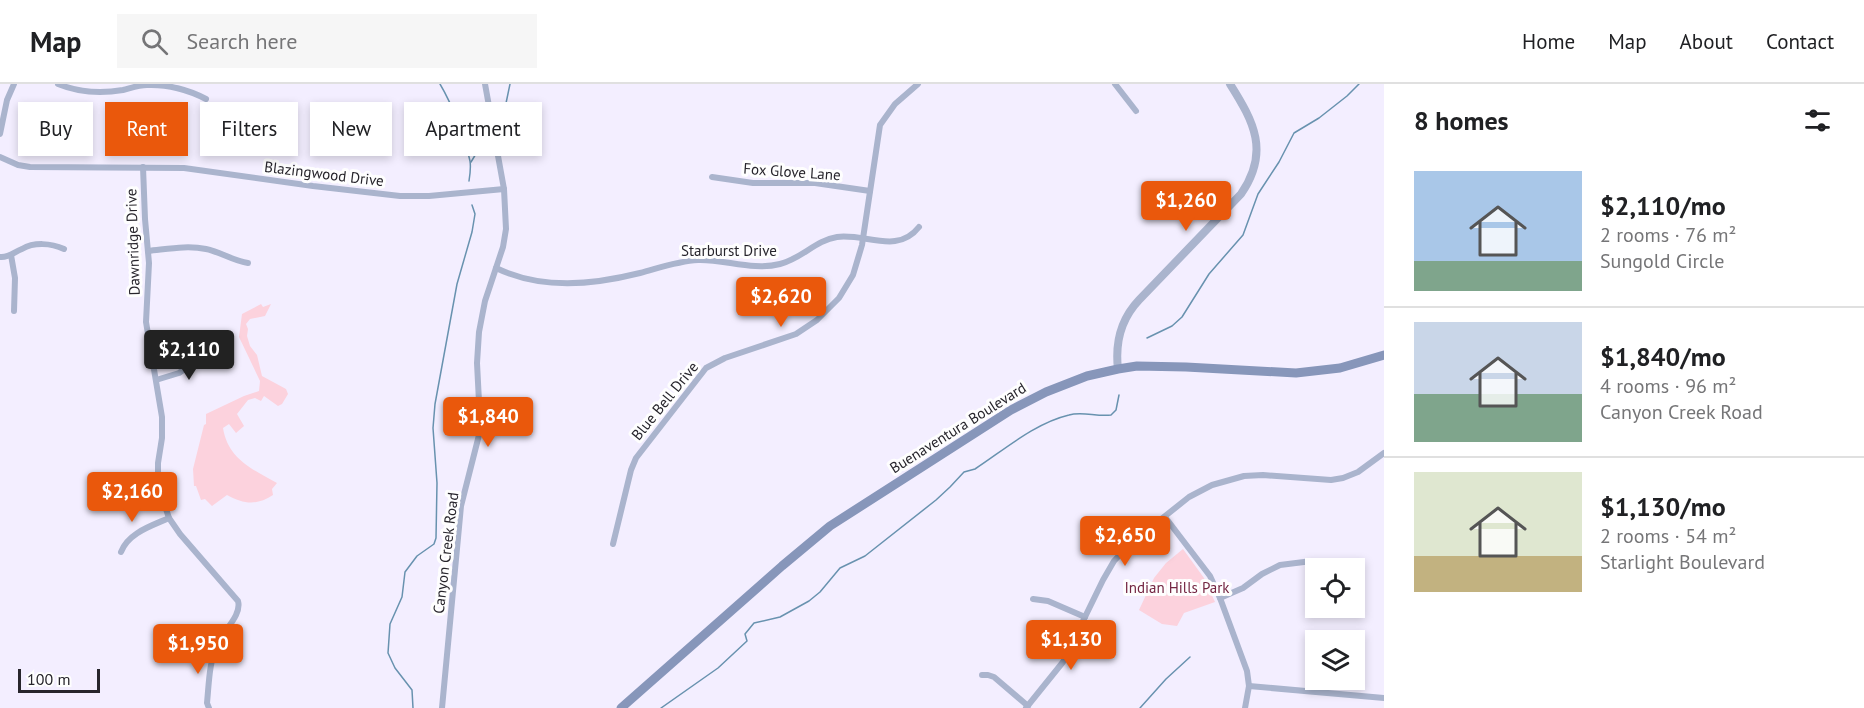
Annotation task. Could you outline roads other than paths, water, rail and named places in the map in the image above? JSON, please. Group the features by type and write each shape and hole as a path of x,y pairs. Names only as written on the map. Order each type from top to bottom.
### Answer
{"main road":[{"name":"Buenaventura Boulevard","path":"621,708 830,526 1026,402 1065,384 1118,369 1158,366 1296,373 1340,368 1384,355"}],"street":[{"path":"0,134 7,100 14,84"},
{"path":"58,84 77,91 96,93 154,85 174,88 206,99"},
{"name":"Canyon Creek Road","path":"441,708 462,506 479,435 480,407 477,373 479,332 485,300 503,247 506,229 504,189 485,84"},
{"name":"Blue Bell Drive","path":"613,544 636,458 699,375 719,360 790,337 817,320 839,298 851,280 864,238 882,122 895,104 918,84"},
{"path":"1115,84 1136,111"},
{"path":"1118,369 1118,338 1128,313 1237,198 1246,187 1252,172 1256,154 1254,130 1247,111 1230,84"},
{"name":"Blazingwood Drive","path":"0,157 18,165 30,167 194,169 400,196 457,194 504,189"},
{"name":"Dawnridge Drive","path":"143,167 149,275 146,322 162,417 158,485 169,518 187,543 238,601 239,606 219,642 211,666 207,703 209,708"},
{"name":"Fox Glove Lane","path":"712,177 753,183 815,183 870,191"},
{"name":"Starburst Drive","path":"496,267 538,281 570,284 638,273 687,261 710,260 773,265 793,260 831,238 847,236 892,242 912,235 918,227"},
{"path":"0,257 4,258 26,247 39,244 64,249"},
{"path":"148,251 195,248 210,250 248,263"},
{"path":"11,255 15,278 14,311"},
{"path":"156,380 179,373 207,353"},
{"path":"982,675 994,677 1027,707 1059,668 1102,580 1114,561 1130,544 1194,494 1227,479 1263,475 1335,480 1355,474 1384,453"},
{"path":"1165,517 1210,576 1220,598 1243,658 1249,686 1245,708"},
{"path":"121,552 128,540 169,518"},
{"path":"1220,598 1244,588 1262,574 1280,565 1305,562"},
{"path":"1033,599 1048,601 1085,617"},
{"path":"1249,686 1384,698"}],"waterway":[{"path":"440,84 465,142 470,164 469,181"},
{"path":"506,102 510,84"},
{"path":"1147,338 1172,326 1182,317 1209,274 1243,235 1258,194 1279,162 1294,133 1319,118 1359,84"},
{"path":"471,162 475,156"},
{"path":"413,708 412,690 395,668 388,653 390,624 402,597 405,572 417,556 434,544 436,538 437,483 433,428 435,404 457,284 472,232 475,214 472,205"},
{"path":"661,708 718,668 747,641 745,634 754,623 780,617 809,601 820,592 840,568 865,556 936,500 964,472 975,469 1020,438 1056,419 1074,414 1111,415 1116,410 1119,395"},
{"path":"1140,708 1190,657"}],"park label":[{"name":"Indian Hills Park","path":"1177,588"}]}
